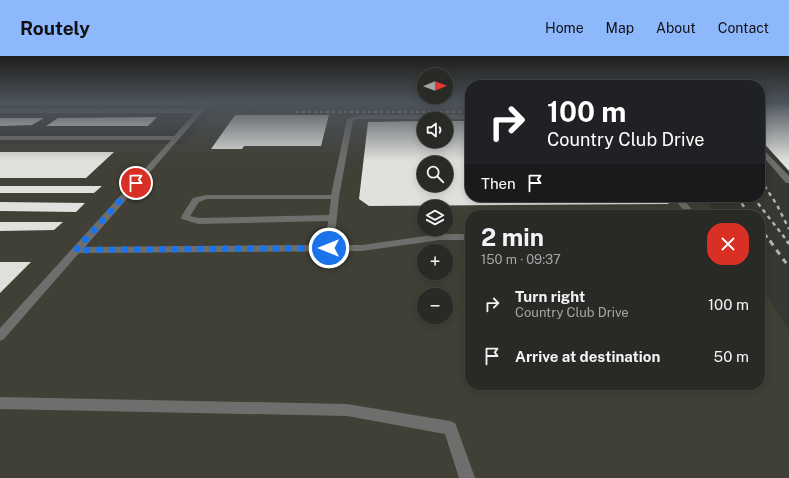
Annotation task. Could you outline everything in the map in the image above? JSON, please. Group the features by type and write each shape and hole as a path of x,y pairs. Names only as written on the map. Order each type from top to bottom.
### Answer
{"street":[{"path":"0,336 190,122"},
{"path":"329,248 335,197 350,122"},
{"path":"0,138 176,138"},
{"path":"765,155 789,181"},
{"path":"333,218 198,221 185,217 196,200 206,197 335,197"},
{"path":"681,202 688,210"},
{"path":"76,250 362,248 440,238 465,237"},
{"path":"0,403 347,410 450,428 467,478"}],"shaded area":[{"path":"203,122 417,122 417,148 453,148 453,122 465,122 465,202 707,202 713,210 465,210 465,390 765,390 765,293 789,331 789,478 0,478 0,144 184,144"}],"building":[{"path":"0,122 38,122 32,125 0,126"},
{"path":"52,122 152,122 148,126 46,126"},
{"path":"230,122 327,122 321,146 244,146 242,149 211,149"},
{"path":"368,122 385,122 417,122 417,148 453,148 453,122 465,122 465,202 667,202 669,204 453,205 453,200 417,200 417,206 369,206 359,199"},
{"path":"765,122 789,122 789,171 765,145"},
{"path":"0,152 114,152 86,178 0,178"},
{"path":"0,186 102,186 94,193 0,193"},
{"path":"0,202 85,203 76,212 0,211"},
{"path":"0,222 63,222 54,230 0,231"},
{"path":"0,262 31,262 0,293"}],"railway":[{"path":"765,187 777,205 789,229"},
{"path":"741,202 746,210"},
{"path":"757,202 763,210"},
{"path":"765,212 788,242"},
{"path":"765,234 771,242"},
{"path":"770,241 789,267"}],"route":[{"path":"136,183 76,250 329,248"}]}
